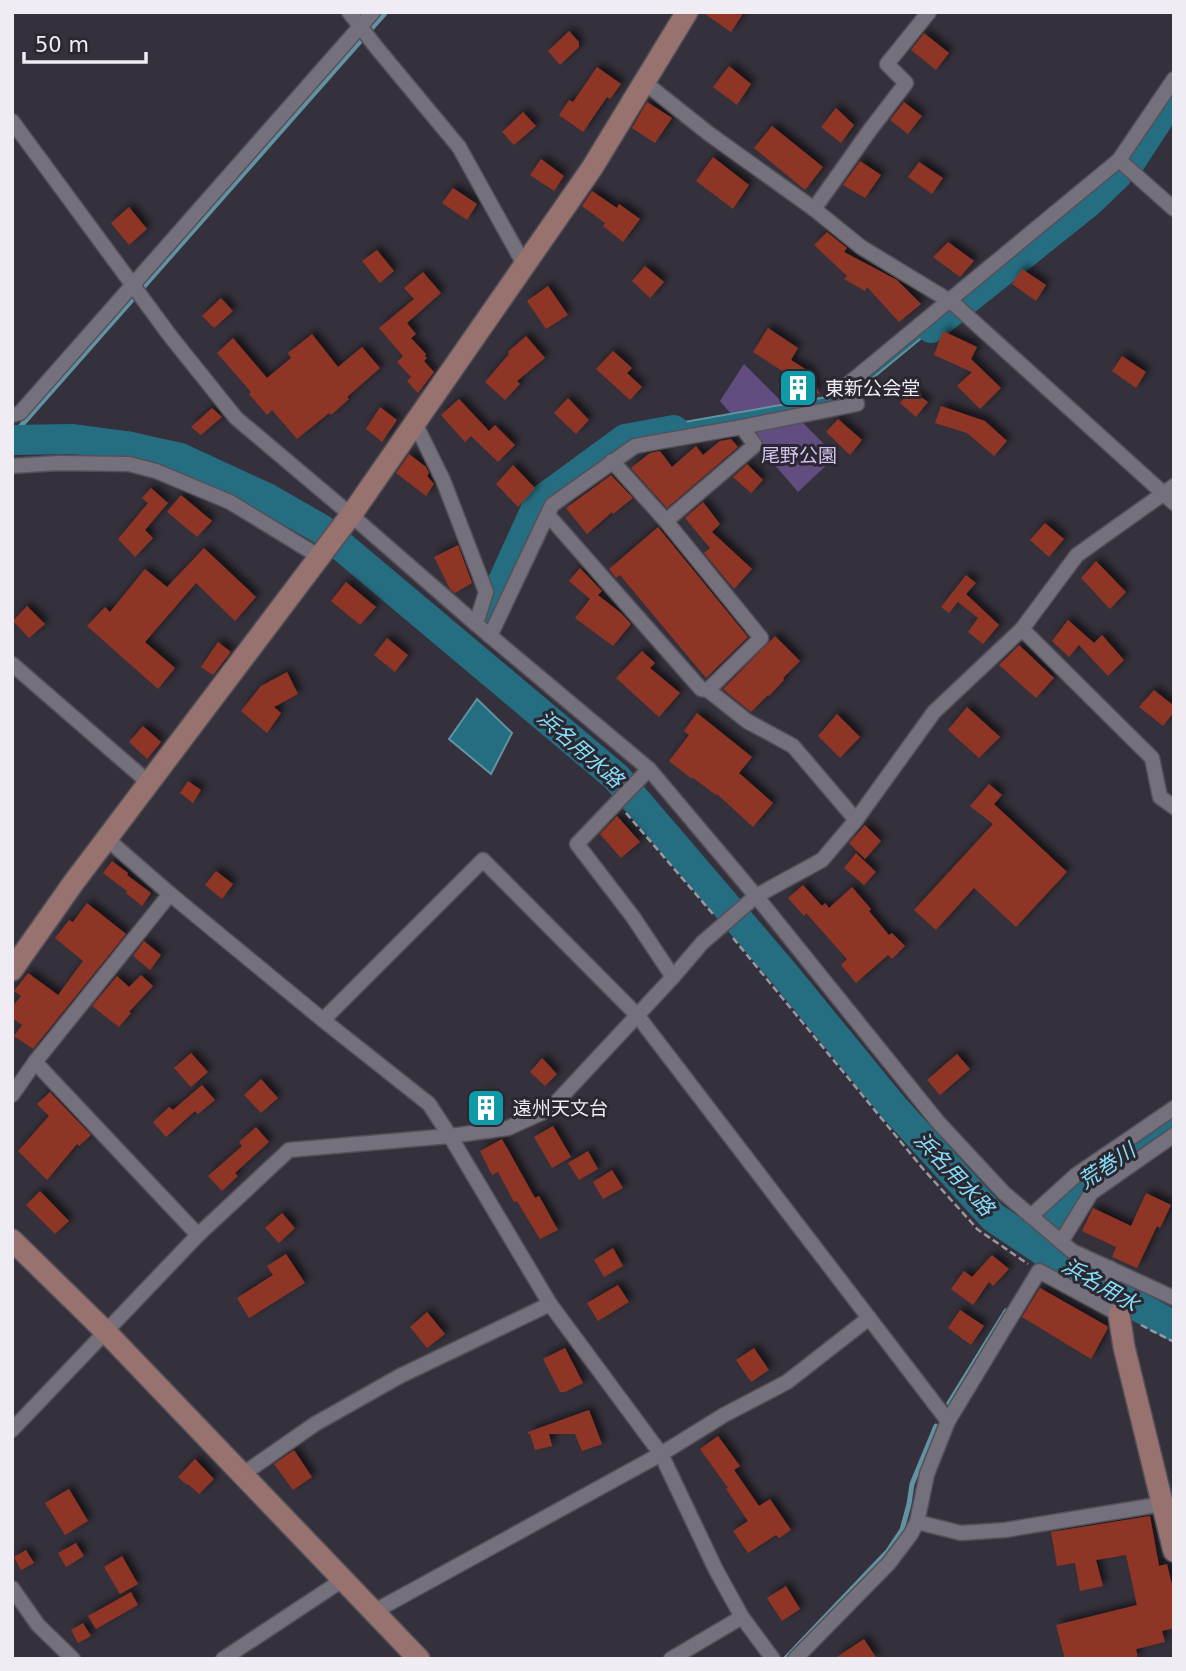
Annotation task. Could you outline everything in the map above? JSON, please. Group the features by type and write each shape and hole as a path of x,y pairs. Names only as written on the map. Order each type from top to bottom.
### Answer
{"street":[{"path":"349,12 459,147 525,266"},
{"path":"12,415 20,413 373,12"},
{"path":"12,970 148,782 347,521 592,168 687,12"},
{"path":"814,209 905,83 887,64 929,12"},
{"path":"490,636 552,505 635,446 857,404 847,384 954,306 1119,160 1174,79"},
{"path":"12,1430 198,1235 289,1150 450,1136 508,1128 551,1109 722,924 753,900 822,860 856,820 934,712 1022,629 1077,555 1171,494 954,306 861,247 644,82"},
{"path":"12,121 144,300 236,418 347,521 476,624 649,769 753,900 938,1122 1004,1194 1072,1251 1174,1298"},
{"path":"1119,160 1174,209"},
{"path":"415,423 443,480 486,592 476,624"},
{"path":"666,521 755,445 741,427"},
{"path":"612,461 666,521 761,638 708,690"},
{"path":"12,466 58,463 129,464 156,471 230,502 320,557"},
{"path":"548,515 701,689 708,690 747,721 793,746 856,820"},
{"path":"1022,629 1152,758 1160,797 1174,807"},
{"path":"14,668 148,782"},
{"path":"649,769 577,844 634,917 674,977"},
{"path":"107,839 323,1020 429,1104 550,1304 661,1454 716,1570 742,1617 773,1659"},
{"path":"323,1020 483,860 637,1015 948,1421"},
{"path":"12,1095 35,1062 170,894"},
{"path":"35,1062 198,1235"},
{"path":"1031,1216 1076,1175 1174,1108"},
{"path":"1061,1242 1091,1193 1174,1135"},
{"path":"12,1240 106,1332 419,1659"},
{"path":"1110,1268 1124,1347 1174,1551"},
{"path":"795,1659 889,1563 911,1534 917,1522 927,1474 948,1421 1039,1271 1119,1314"},
{"path":"243,1474 315,1424 400,1376 550,1304"},
{"path":"375,1611 787,1382 869,1318"},
{"path":"917,1522 961,1533 1005,1530 1163,1504"},
{"path":"223,1659 344,1579"},
{"path":"12,1588 38,1625 74,1659"},
{"path":"671,1659 742,1617"}],"path":[{"path":"617,801 924,1170 977,1228 1039,1271"},
{"path":"1119,1314 1174,1342"}],"green space":[{"name":"尾野公園","path":"744,364 836,456 798,492 720,401"}],"water":[{"path":"949,310 952,313 842,406 636,443 633,431 832,396 853,388"},
{"path":"477,699 512,733 491,774 449,739"}],"building":[{"path":"702,12 744,12 731,32"},
{"path":"569,31 579,42 579,47 560,65 548,51"},
{"path":"924,33 949,53 936,70 911,50"},
{"path":"729,66 751,84 737,105 713,87"},
{"path":"597,67 621,84 610,99 607,97 583,132 559,115 569,100 573,102"},
{"path":"647,102 672,118 655,143 632,128"},
{"path":"904,102 922,116 908,134 890,120"},
{"path":"836,108 854,125 841,143 821,127"},
{"path":"523,112 536,126 514,145 502,132"},
{"path":"772,126 823,167 805,190 754,148"},
{"path":"713,157 749,185 733,209 696,181"},
{"path":"541,159 564,176 554,191 530,175"},
{"path":"860,161 881,175 865,198 843,185"},
{"path":"919,162 943,178 932,194 908,177"},
{"path":"453,188 477,204 467,220 442,203"},
{"path":"592,191 617,208 619,204 640,219 623,242 603,226 605,223 582,206"},
{"path":"129,207 147,229 129,245 111,223"},
{"path":"827,232 847,248 844,252 897,280 921,304 899,322 867,287 865,291 844,279 847,276 814,245"},
{"path":"948,242 974,261 960,277 933,257"},
{"path":"377,250 394,271 380,283 362,261"},
{"path":"645,266 664,282 650,298 632,281"},
{"path":"1022,269 1046,285 1036,301 1012,284"},
{"path":"423,272 441,293 407,323 416,334 411,338 426,354 424,361 434,372 418,393 407,381 411,377 397,362 403,356 379,328 414,299 404,288"},
{"path":"548,286 568,315 546,329 527,301"},
{"path":"221,298 233,311 214,328 202,316"},
{"path":"768,328 798,348 791,360 810,372 820,395 816,392 787,403 778,384 793,378 753,352"},
{"path":"943,331 977,347 971,359 1001,388 980,409 957,386 972,372 934,355"},
{"path":"312,334 338,367 362,347 380,368 331,415 329,413 297,439 272,410 267,415 217,353 233,338 267,378 291,358 288,353"},
{"path":"526,336 545,358 517,381 520,384 505,400 485,382 508,352"},
{"path":"613,351 632,368 627,373 642,387 630,400 596,369"},
{"path":"1122,356 1146,372 1136,388 1112,371"},
{"path":"911,390 928,402 916,417 900,403"},
{"path":"568,398 589,420 576,434 554,413"},
{"path":"459,399 489,431 495,425 515,445 498,462 471,436 465,442 441,415"},
{"path":"941,406 985,421 1007,441 994,456 967,433 935,423"},
{"path":"380,407 397,420 382,442 366,429"},
{"path":"212,408 222,417 201,435 191,427"},
{"path":"838,419 862,440 850,455 826,432"},
{"path":"731,439 738,447 667,508 631,468 650,453 660,451 672,467 696,446 703,455 720,441"},
{"path":"409,454 426,467 429,473 427,476 434,484 426,496 396,473"},
{"path":"747,464 763,480 751,493 733,477"},
{"path":"513,465 535,488 518,507 496,484"},
{"path":"611,475 633,498 587,534 566,508"},
{"path":"151,488 168,503 145,530 153,538 135,557 118,539 148,503 142,498"},
{"path":"181,495 212,521 197,537 167,512"},
{"path":"703,502 720,524 712,532 752,569 734,589 704,553 710,548 685,518"},
{"path":"1045,523 1064,539 1049,557 1030,540"},
{"path":"658,527 748,637 706,678 620,575 616,578 609,569"},
{"path":"458,545 472,583 455,593 450,589 434,557"},
{"path":"204,548 256,597 235,621 196,583 145,642 175,668 158,689 87,626 105,607 110,612 145,569 167,587"},
{"path":"1096,561 1126,592 1110,609 1081,578"},
{"path":"580,568 602,591 598,595 631,624 613,646 575,618 590,599 569,581"},
{"path":"966,575 976,583 966,594 999,625 983,644 968,632 978,618 958,602 949,613 941,607"},
{"path":"346,582 376,607 360,625 331,601"},
{"path":"27,606 45,624 29,638 13,621"},
{"path":"1068,620 1094,643 1102,635 1124,660 1108,676 1079,645 1069,657 1052,641"},
{"path":"775,636 800,661 751,712 723,689"},
{"path":"387,638 408,655 395,672 374,655"},
{"path":"218,642 231,652 213,675 201,667"},
{"path":"1019,645 1054,678 1036,698 999,665"},
{"path":"642,651 655,663 650,668 680,693 659,717 616,678"},
{"path":"287,672 298,694 274,707 281,713 267,733 241,711 261,686"},
{"path":"1154,690 1174,706 1174,712 1163,726 1139,707"},
{"path":"967,707 1000,737 979,758 948,730"},
{"path":"697,713 752,757 739,773 773,803 753,827 717,794 669,761 689,735 684,731"},
{"path":"837,714 860,737 840,758 818,736"},
{"path":"143,726 161,742 147,759 129,742"},
{"path":"188,781 201,790 193,803 180,793"},
{"path":"989,784 1002,795 994,804 1067,872 1016,927 974,888 936,930 914,910 993,824 970,806"},
{"path":"617,816 640,842 621,858 600,834"},
{"path":"865,825 881,841 865,859 849,843"},
{"path":"856,853 876,872 864,885 844,868"},
{"path":"112,861 151,893 142,906 103,873"},
{"path":"216,871 233,884 222,899 205,885"},
{"path":"803,885 822,906 825,903 829,908 852,887 889,935 892,933 905,946 892,959 888,955 856,983 841,965 847,959 806,913 804,916 788,898"},
{"path":"87,903 126,934 33,1049 14,1036 22,1025 12,1018 12,1007 21,996 14,991 28,973 58,995 83,961 55,938 69,920 73,922"},
{"path":"144,941 161,955 150,970 133,956"},
{"path":"141,975 153,986 119,1027 92,1006 117,976 129,987"},
{"path":"191,1053 208,1072 191,1087 174,1068"},
{"path":"957,1054 970,1069 940,1095 927,1080"},
{"path":"542,1058 557,1074 545,1086 530,1072"},
{"path":"261,1079 278,1098 261,1113 244,1095"},
{"path":"202,1085 215,1100 198,1114 195,1111 166,1137 153,1122 169,1107 173,1110"},
{"path":"50,1092 91,1135 79,1146 77,1144 47,1180 18,1151 49,1116 37,1104"},
{"name":"遠州天文台","path":"484,1093 500,1105 489,1121 471,1112"},
{"path":"553,1126 571,1157 552,1168 534,1137"},
{"path":"256,1127 269,1142 235,1173 238,1176 222,1191 208,1176 242,1146 239,1142"},
{"path":"502,1139 535,1198 539,1196 558,1230 540,1239 517,1201 514,1202 498,1172 492,1175 480,1151"},
{"path":"588,1151 598,1169 579,1180 568,1163"},
{"path":"612,1170 623,1188 603,1199 593,1182"},
{"path":"40,1191 69,1221 55,1234 26,1205"},
{"path":"1146,1193 1171,1205 1160,1228 1157,1226 1137,1268 1112,1257 1116,1247 1082,1231 1093,1208 1131,1226"},
{"path":"282,1213 295,1228 279,1243 265,1228"},
{"path":"613,1248 623,1266 604,1277 594,1260"},
{"path":"286,1254 305,1283 249,1318 237,1298 273,1275 267,1266"},
{"path":"992,1255 1009,1269 993,1286 989,1282 973,1305 951,1289 964,1271 972,1277"},
{"path":"618,1285 629,1302 598,1321 587,1303"},
{"path":"1040,1288 1107,1326 1091,1359 1022,1317"},
{"path":"960,1310 984,1326 971,1345 948,1328"},
{"path":"427,1312 445,1334 427,1348 410,1327"},
{"path":"565,1348 583,1383 560,1392 543,1359"},
{"path":"754,1348 769,1370 751,1382 736,1360"},
{"path":"589,1410 602,1444 582,1451 575,1434 549,1434 552,1446 535,1450 528,1432"},
{"path":"718,1436 740,1466 734,1470 759,1506 770,1499 791,1530 779,1538 776,1535 748,1553 733,1531 748,1521 700,1449"},
{"path":"294,1450 312,1477 293,1490 274,1464"},
{"path":"195,1459 214,1479 199,1494 178,1477"},
{"path":"69,1489 88,1521 65,1535 45,1503"},
{"path":"1150,1516 1159,1566 1167,1564 1174,1593 1174,1628 1162,1631 1165,1642 1136,1649 1138,1659 1065,1659 1056,1625 1137,1605 1126,1555 1096,1560 1103,1586 1080,1591 1075,1563 1057,1566 1051,1532"},
{"path":"76,1543 84,1556 66,1567 58,1553"},
{"path":"26,1550 34,1563 21,1570 14,1557"},
{"path":"122,1556 138,1584 120,1594 104,1567"},
{"path":"786,1586 800,1609 782,1621 767,1598"},
{"path":"131,1592 138,1605 96,1629 88,1616"},
{"path":"83,1623 91,1636 78,1643 71,1630"},
{"path":"864,1639 877,1659 834,1659"}],"waterway":[{"path":"12,436 386,12"},
{"path":"1131,161 1174,95"},
{"path":"931,328 1089,202 1117,175"},
{"path":"485,621 539,502 625,439 674,430"},
{"name":"浜名用水路","path":"12,440 73,439 126,446 180,458 267,498 321,529 616,777 781,970 894,1108 993,1217 1076,1273 1174,1326"},
{"name":"荒巻川","path":"1049,1218 1079,1182 1174,1122"},
{"path":"1035,1268 1045,1253"},
{"path":"949,1403 1006,1311"},
{"path":"786,1658 888,1551 902,1530 912,1484 936,1426"}],"place":[{"name":"東新公会堂","path":"798,388"},
{"name":"遠州天文台","path":"486,1108"}],"water label":[{"name":"浜名用水","path":"1100,1285"}]}
